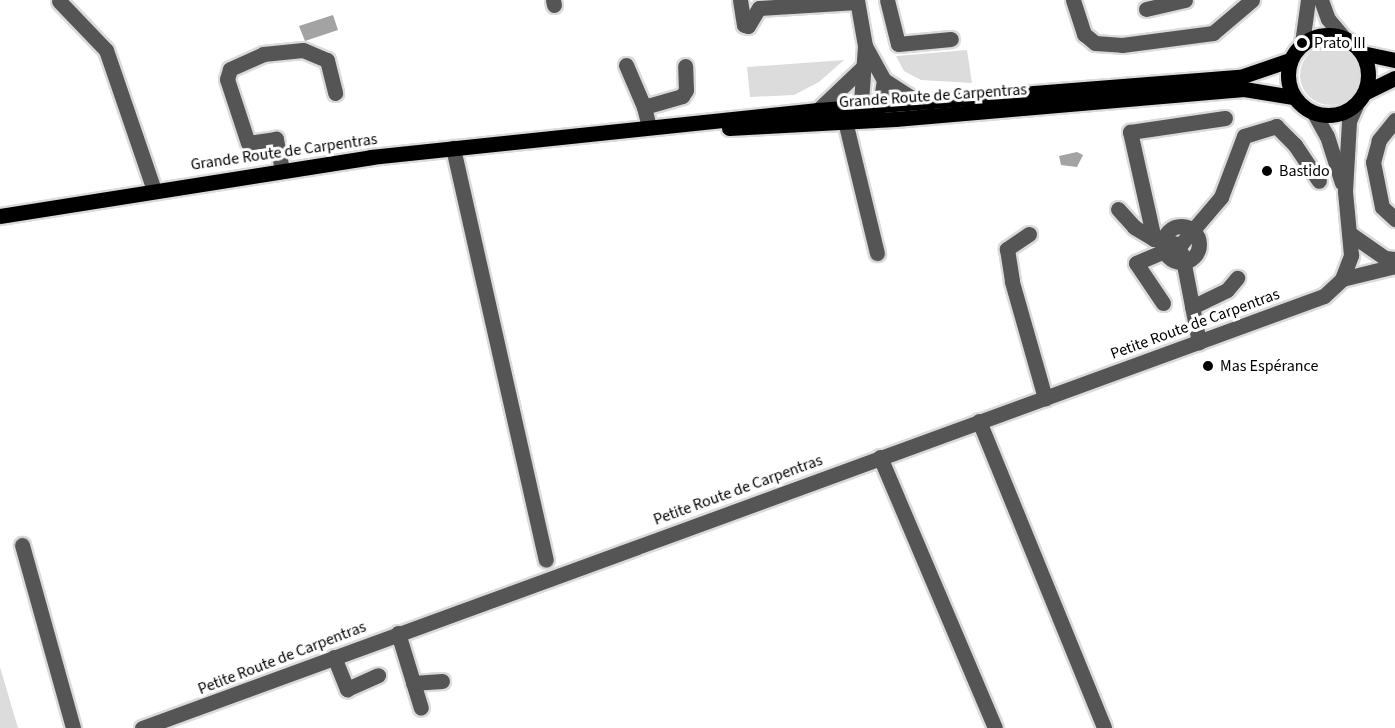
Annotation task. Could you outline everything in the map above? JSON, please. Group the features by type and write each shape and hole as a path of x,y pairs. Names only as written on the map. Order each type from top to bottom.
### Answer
{"main road":[{"path":"1360,99 1368,66 1362,53 1343,37 1315,36 1302,44 1290,60 1287,73 1293,96 1314,113 1343,113 1360,99 1395,78"},
{"path":"1362,53 1395,60"},
{"name":"Grande Route de Carpentras","path":"873,109 927,102 1240,77 1290,60"},
{"name":"Grande Route de Carpentras","path":"574,136 649,127 822,116 845,122 895,119 1244,89 1293,96"},
{"name":"Grande Route de Carpentras","path":"0,216 282,170 453,148 822,116"}],"street":[{"path":"886,0 898,44 951,39"},
{"path":"1073,0 1084,34 1095,43 1122,45 1212,33 1252,0"},
{"path":"1146,9 1185,0"},
{"path":"1302,44 1308,0"},
{"path":"1321,0 1328,19 1343,37"},
{"path":"59,1 106,50 154,190"},
{"path":"741,5 744,25 748,26 759,9 857,1 865,46 862,68 873,109"},
{"path":"865,46 884,80 910,97 927,102"},
{"path":"282,170 276,139 248,143 227,79 230,69 263,54 303,50 327,60 335,93"},
{"path":"626,65 644,107 649,127"},
{"path":"644,107 682,96 686,90 685,66"},
{"path":"822,116 862,68"},
{"path":"873,109 884,80"},
{"path":"1342,279 1351,255 1345,191 1349,122 1360,99"},
{"path":"822,116 873,109 895,119"},
{"path":"1314,113 1327,136 1345,191"},
{"path":"1193,229 1200,243 1194,256 1184,263 1172,261 1160,243 1130,132 1225,118"},
{"path":"1395,120 1378,140 1373,162 1382,207 1395,219"},
{"path":"845,122 877,253"},
{"path":"1180,244 1221,197 1244,136 1276,126 1295,145 1319,181"},
{"path":"453,148 546,561"},
{"path":"1118,208 1134,227 1160,243 1180,244"},
{"path":"1163,303 1136,263 1160,243 1171,227 1193,229"},
{"path":"1349,233 1385,258 1395,259"},
{"path":"1029,234 1007,249 1012,282 1045,398"},
{"path":"1180,244 1199,342"},
{"name":"Petite Route de Carpentras","path":"142,728 1324,296 1342,279 1395,266"},
{"path":"1192,307 1227,290 1237,278"},
{"path":"979,421 1104,728"},
{"path":"880,457 995,728"},
{"path":"22,544 73,728"},
{"path":"398,633 421,708"},
{"path":"334,657 347,689 378,675"},
{"path":"413,683 441,681"}],"shaded area":[{"path":"333,15 338,30 305,41 299,26"},
{"path":"1330,45 1351,54 1360,75 1351,96 1330,105 1309,96 1300,75 1309,54"},
{"path":"967,50 972,83 921,80 904,71 896,56"},
{"path":"844,60 819,82 794,95 750,97 747,67"},
{"path":"1077,152 1083,155 1077,167 1061,165 1059,156"},
{"path":"0,667 18,728 0,728"}],"place":[{"name":"Prato III","path":"1302,43"},
{"name":"Bastido","path":"1267,171"},
{"name":"Mas Espérance","path":"1208,366"}]}
